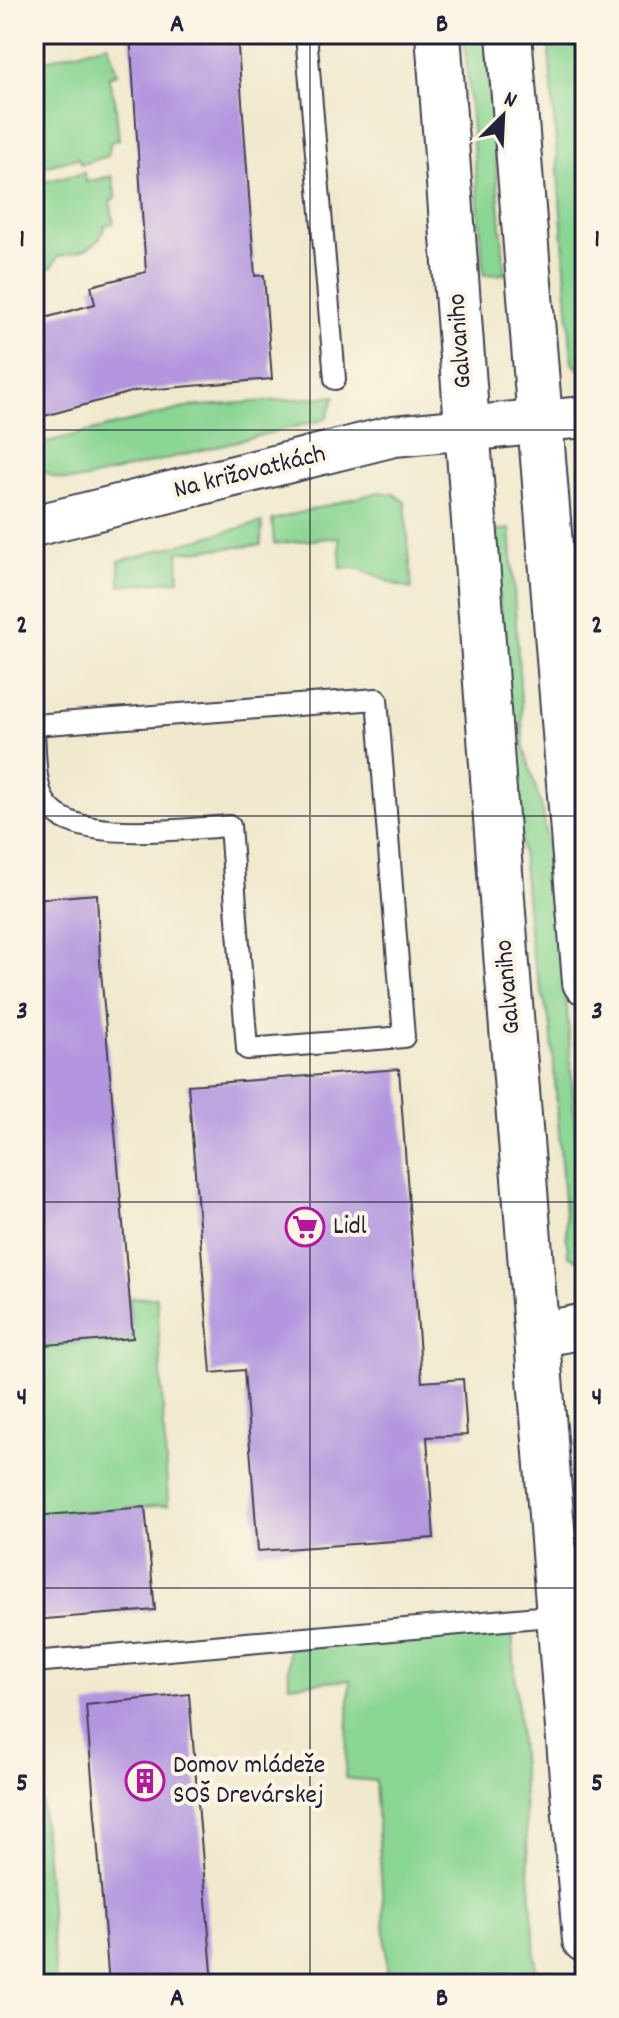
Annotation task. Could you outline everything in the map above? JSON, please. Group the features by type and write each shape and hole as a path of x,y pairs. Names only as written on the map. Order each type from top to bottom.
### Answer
{"main road":[{"name":"Galvaniho","path":"438,34 585,1940"},
{"path":"509,34 585,982"},
{"path":"468,429 542,421"},
{"path":"538,1335 585,1326"}],"street":[{"path":"542,421 585,417"},
{"name":"Na križovatkách","path":"34,526 394,436 468,429"}],"lane":[{"path":"306,34 335,379"},
{"path":"34,725 377,699 404,1037 247,1049 230,826 106,831 82,827 59,815 46,803 39,785 34,734"},
{"path":"34,1662 561,1615"}],"green space":[{"path":"464,34 485,34 505,274 484,275"},
{"path":"548,34 583,34 585,374 572,363"},
{"path":"108,44 117,74 108,77 115,100 119,140 111,141 108,156 82,164 78,158 44,167 34,159 34,63"},
{"path":"84,173 86,182 112,176 116,198 110,201 114,223 105,225 98,239 87,248 57,257 52,267 36,269 34,184"},
{"path":"335,396 326,419 82,480 55,477 44,471 34,459 34,445 189,407"},
{"path":"379,492 394,494 405,502 412,589 359,569 341,568 339,537 274,544 272,520"},
{"path":"262,522 261,545 178,552 179,580 120,586 119,561"},
{"path":"510,529 524,748 543,812 567,1009 585,1264 568,1255 551,1027 531,950 493,531"},
{"path":"157,1297 168,1505 34,1516 34,1346 132,1338 130,1298"},
{"path":"585,1442 585,1567 576,1443"},
{"path":"512,1629 537,1984 388,1984 375,1781 345,1778 350,1680 289,1685 288,1648"},
{"path":"34,1708 56,1984 34,1984"}],"building":[{"path":"130,34 237,34 255,276 264,275 272,379 135,391 41,417 34,392 34,321 95,304 91,286 146,272"},
{"path":"97,894 133,1338 34,1346 34,899"},
{"name":"Lidl","path":"399,1069 422,1382 463,1379 467,1435 427,1437 434,1538 258,1551 244,1370 211,1373 188,1085"},
{"path":"145,1507 155,1610 34,1620 34,1516"},
{"name":"Domov mládeže SOŠ Drevárskej","path":"189,1694 213,1984 109,1984 86,1705"}],"place":[{"name":"Lidl","path":"305,1227"},
{"name":"Domov mládeže SOŠ Drevárskej","path":"145,1781"}]}
